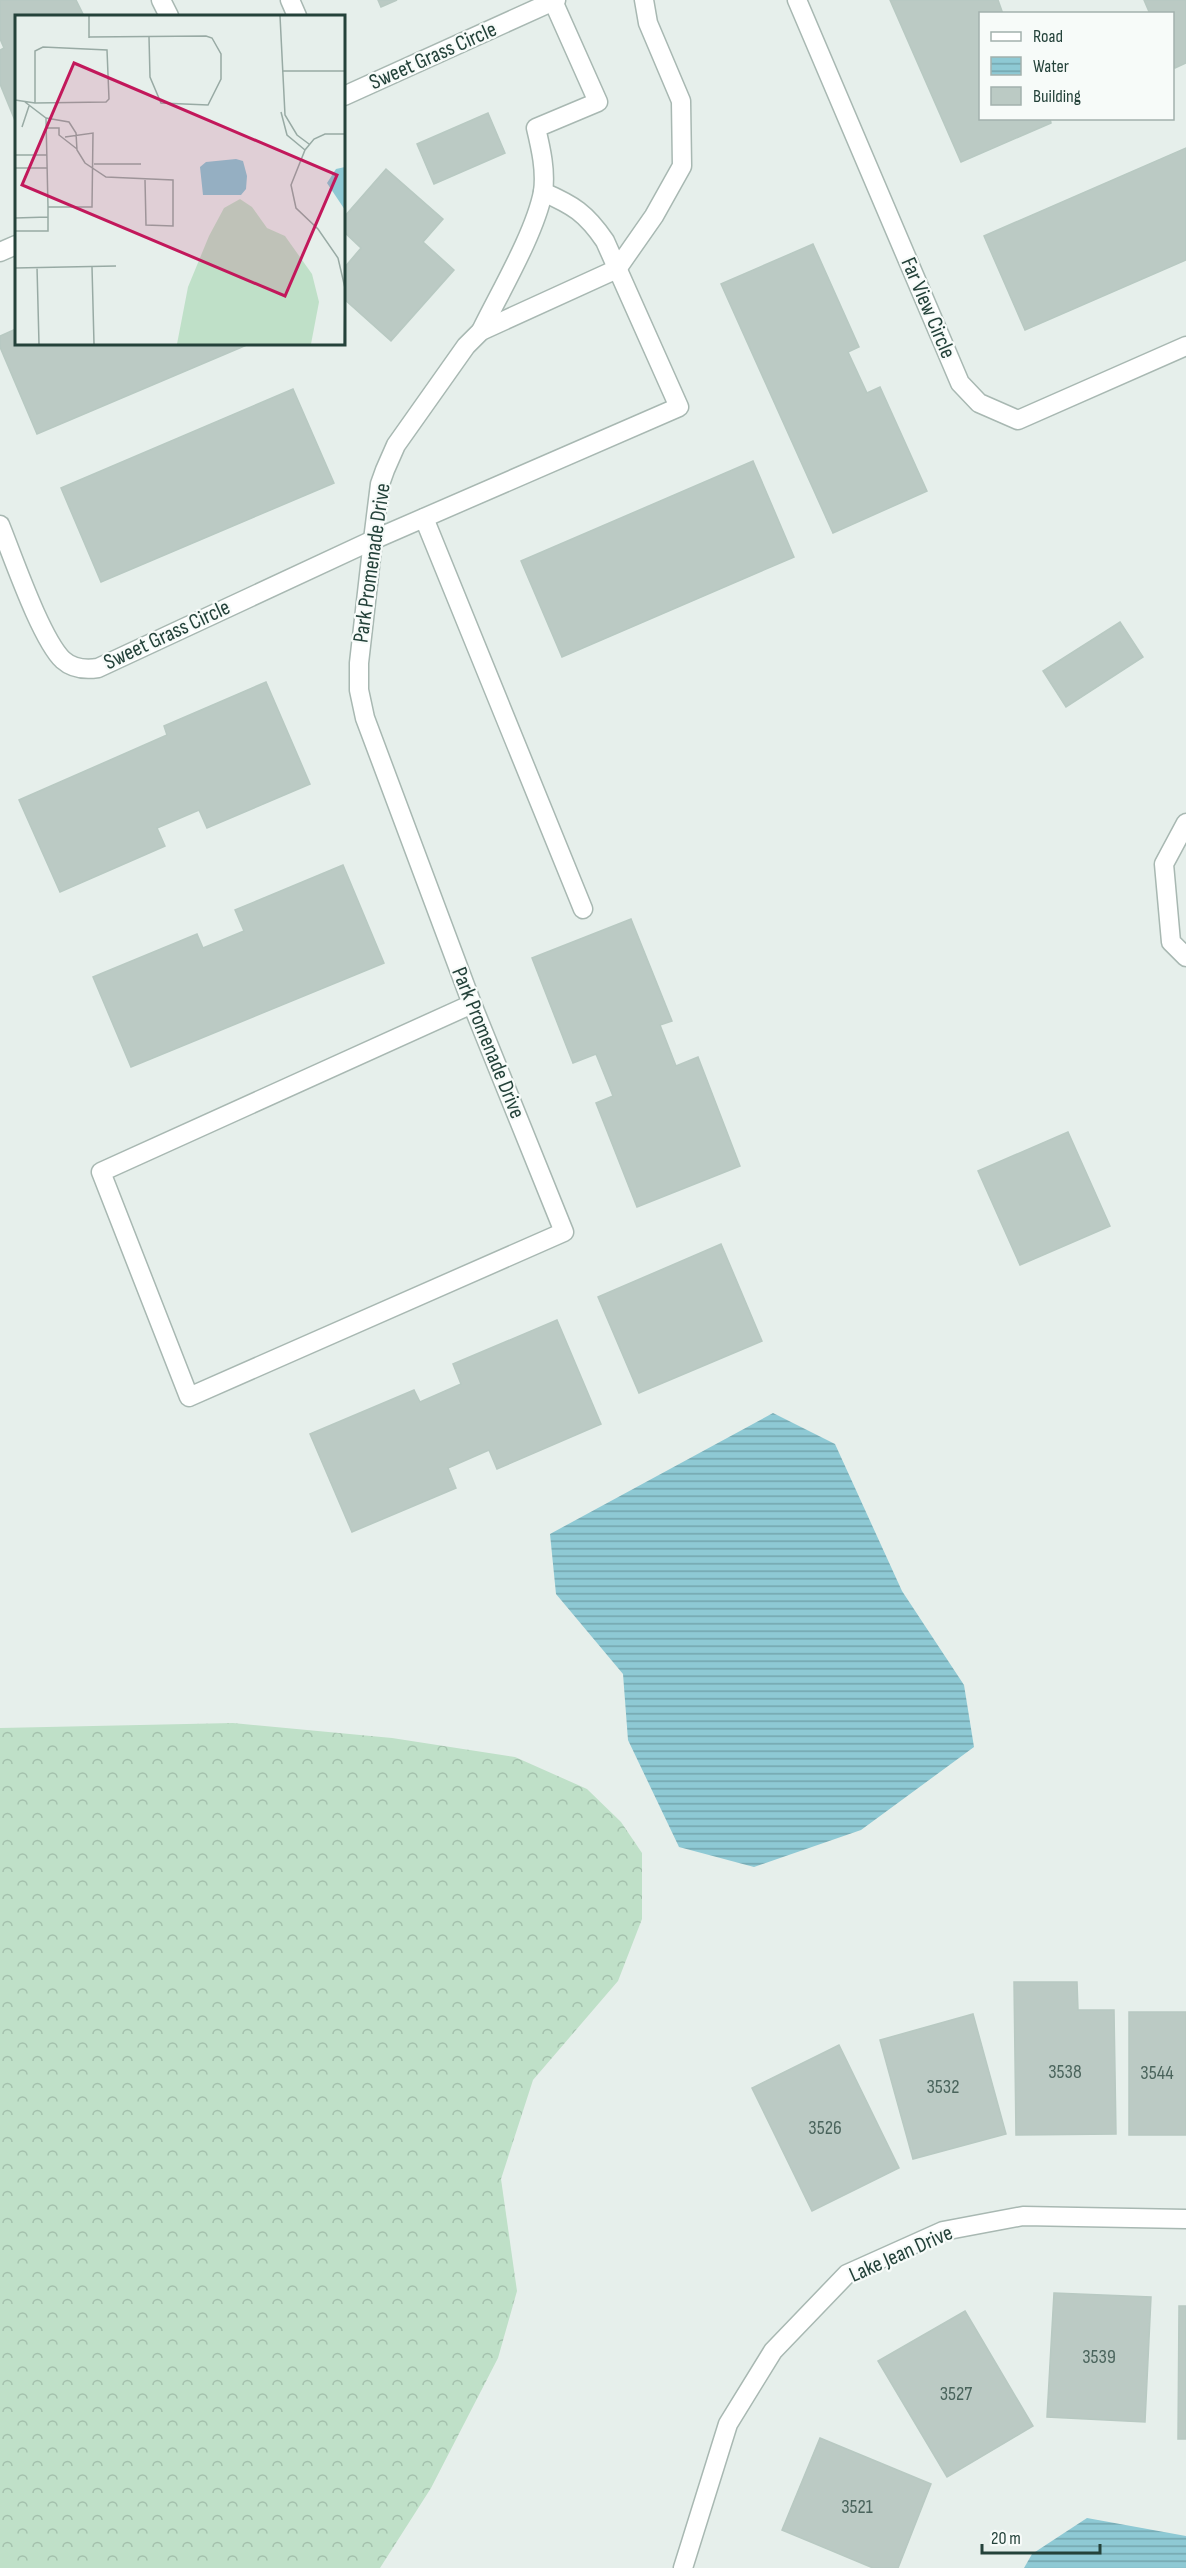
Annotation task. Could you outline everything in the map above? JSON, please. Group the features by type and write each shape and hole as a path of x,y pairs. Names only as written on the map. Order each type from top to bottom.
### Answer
{"street":[{"path":"162,0 169,15"},
{"path":"290,0 297,15"},
{"path":"617,269 654,216 682,166 681,101 648,23 644,0"},
{"name":"Far View Circle","path":"797,0 960,383 979,403 1018,420 1186,346"},
{"path":"481,331 532,226 543,192 543,163 536,128 598,102 554,1"},
{"name":"Sweet Grass Circle","path":"345,96 554,1"},
{"path":"543,192 573,205 590,219 605,241 617,269"},
{"path":"0,252 15,244"},
{"name":"Park Promenade Drive","path":"472,1004 101,1172 189,1398 564,1232 472,1004 365,718 359,690 359,663 380,484 396,444 466,346 481,331 617,269"},
{"name":"Sweet Grass Circle","path":"0,525 46,635 63,660 81,670 98,668 373,540 679,407 617,269"},
{"path":"424,518 583,909"},
{"path":"1186,824 1164,864 1171,942 1186,957"},
{"name":"Lake Jean Drive","path":"683,2568 728,2424 773,2350 847,2274 943,2231 1023,2216 1186,2219"}],"green space":[{"path":"233,1723 392,1738 515,1757 587,1789 621,1822 642,1853 642,1919 618,1981 533,2080 501,2179 517,2291 498,2358 431,2488 380,2568 0,2568 0,1728"}],"water":[{"path":"773,1413 835,1444 902,1591 964,1685 974,1747 861,1830 754,1867 679,1847 628,1740 623,1674 556,1594 550,1534"},
{"path":"1087,2518 1186,2536 1186,2568 1024,2568 1032,2554"}],"building":[{"path":"0,0 76,0 84,15 15,15 15,121 0,84 0,50 4,48 0,39"},
{"path":"378,0 397,0 381,7"},
{"path":"890,0 998,0 1002,12 979,12 979,120 1050,120 1051,123 961,162"},
{"path":"1144,0 1186,0 1186,63 1175,68 1174,66 1174,12 1149,12"},
{"path":"488,113 505,153 434,184 417,144"},
{"path":"1186,148 1186,260 1025,330 984,236"},
{"path":"386,169 443,219 423,242 454,270 391,341 345,300 345,267 361,248 345,233 345,216"},
{"path":"813,244 859,347 848,352 867,393 880,387 927,491 833,533 721,284"},
{"path":"15,329 15,345 247,345 37,434 0,347 0,336"},
{"path":"293,389 334,483 101,582 61,488"},
{"path":"753,461 794,557 562,657 521,561"},
{"path":"1120,622 1143,657 1066,707 1043,671"},
{"path":"266,682 310,784 207,828 199,810 157,828 165,846 60,892 19,800 167,735 164,726"},
{"path":"343,865 384,963 131,1067 93,977 197,934 203,948 244,931 235,910"},
{"path":"631,919 672,1021 660,1025 676,1066 698,1057 740,1166 637,1207 596,1103 613,1096 596,1054 573,1063 532,958"},
{"path":"1068,1132 1110,1226 1020,1265 978,1171"},
{"path":"721,1244 762,1341 639,1393 598,1297"},
{"path":"557,1320 601,1424 497,1469 489,1450 448,1468 456,1488 352,1532 310,1434 414,1390 420,1402 461,1384 453,1364"},
{"path":"1014,1982 1077,1982 1078,2010 1114,2010 1116,2134 1016,2135"},
{"path":"1129,2012 1186,2012 1186,2135 1129,2135"},
{"path":"973,2014 1006,2134 913,2159 880,2040"},
{"path":"839,2045 899,2168 812,2211 752,2088"},
{"path":"1054,2293 1151,2297 1145,2422 1047,2417"},
{"path":"1179,2306 1186,2306 1186,2439 1178,2439"},
{"path":"965,2311 1033,2426 947,2477 878,2361"},
{"path":"820,2438 931,2484 898,2568 873,2568 782,2530"}]}
